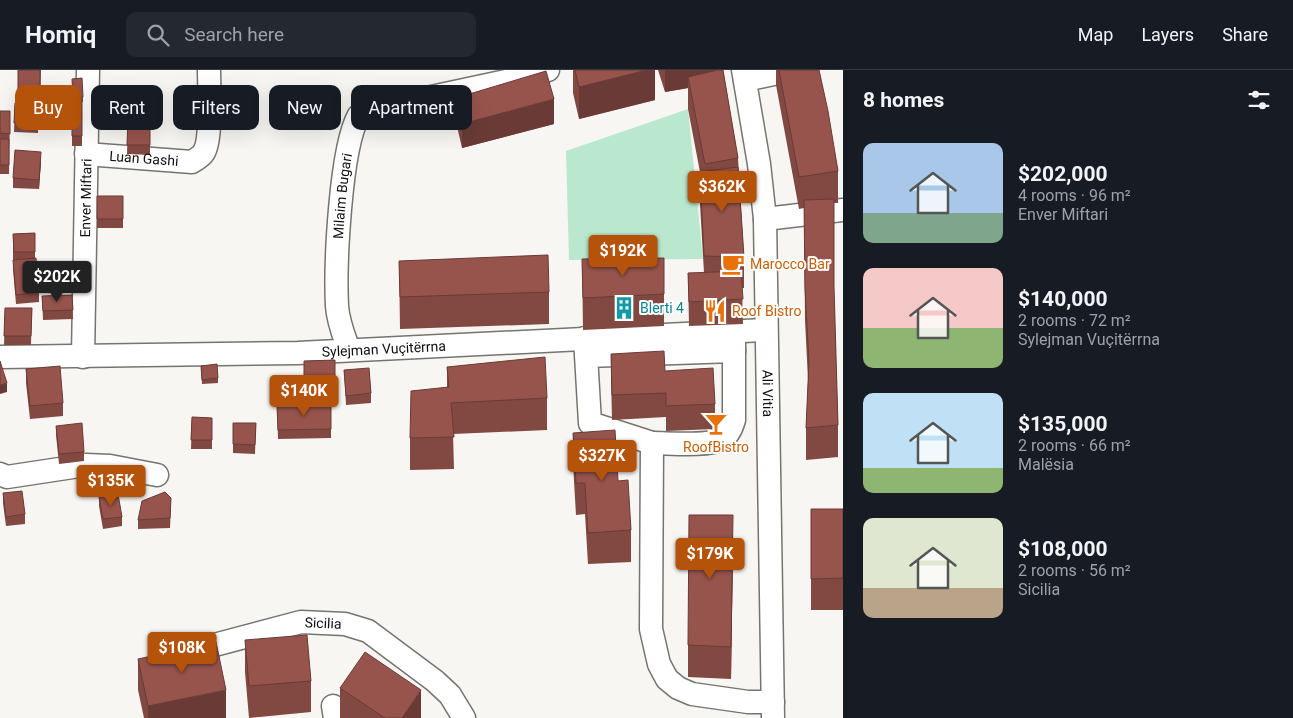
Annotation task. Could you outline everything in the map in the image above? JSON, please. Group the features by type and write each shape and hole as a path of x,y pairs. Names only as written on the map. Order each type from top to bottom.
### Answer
{"street":[{"name":"Enver Miftari","path":"83,356 88,70"},
{"name":"Luan Gashi","path":"86,154 192,162 198,159 204,153 208,139 210,70"},
{"name":"Milaim Bugari","path":"349,350 340,326 337,307 338,247 345,178 352,136 359,115 380,108 520,78 548,70"},
{"path":"744,75 792,70"},
{"name":"Ali Vitia","path":"744,75 759,164 765,219 772,710"},
{"path":"765,219 843,210"},
{"name":"Sylejman Vuçitërrna","path":"0,357 586,347 734,341 766,330"},
{"path":"586,347 590,423 652,443 713,442 723,438 731,429 734,420 734,341"},
{"path":"652,443 651,629 659,664 667,679 678,688 692,694 748,702 772,710"},
{"path":"0,474 7,477 86,465 110,466 157,475"},
{"name":"Sicilia","path":"168,657 301,622 345,624 368,631 446,690 464,718"},
{"path":"446,690 448,718"}],"green space":[{"path":"688,109 703,259 569,260 566,151"}],"building":[{"path":"18,70 40,70 40,85 18,85"},
{"path":"575,70 647,70 579,87"},
{"path":"723,70 738,158 705,164 688,77"},
{"path":"779,70 819,70 838,171 799,177"},
{"path":"546,71 554,99 472,121 472,93"},
{"path":"82,78 83,97 81,97 81,85 72,85 72,79"},
{"path":"81,100 82,136 72,136 72,130 81,130"},
{"path":"0,111 10,111 10,134 0,133"},
{"path":"128,130 150,130 150,145 127,145"},
{"path":"0,139 9,139 9,165 0,165"},
{"path":"15,150 41,152 39,180 13,178"},
{"path":"738,167 744,257 704,256 700,172"},
{"path":"97,196 123,196 123,219 97,219"},
{"path":"834,199 834,286 838,425 806,428 809,362 805,288 804,200"},
{"path":"35,233 35,252 14,252 13,234"},
{"path":"548,255 549,292 400,297 399,261"},
{"path":"36,258 39,292 16,295 13,260"},
{"path":"664,258 664,294 583,298 582,259"},
{"path":"741,271 743,299 689,302 688,273"},
{"path":"72,295 73,310 43,311 42,296"},
{"path":"5,308 32,308 31,336 4,336"},
{"path":"664,351 665,371 713,368 715,404 666,406 666,393 612,395 611,354"},
{"path":"545,357 547,398 451,403 454,437 410,438 411,391 449,387 447,367"},
{"path":"335,360 335,393 304,393 304,361"},
{"path":"0,361 7,383 0,385"},
{"path":"217,364 218,378 202,380 201,366"},
{"path":"60,366 63,403 30,406 26,369"},
{"path":"369,368 371,393 346,396 344,370"},
{"path":"331,405 331,429 278,430 277,406"},
{"path":"192,417 212,418 212,440 191,440"},
{"path":"82,423 84,452 59,454 56,426"},
{"path":"233,423 256,423 255,445 233,444"},
{"path":"615,430 618,481 628,480 631,530 588,533 585,483 576,483 573,433"},
{"path":"22,491 25,514 6,517 3,493"},
{"path":"165,492 171,498 170,518 138,520 142,501"},
{"path":"118,494 122,517 103,519 99,497"},
{"path":"811,509 843,509 843,578 811,579"},
{"path":"689,515 733,515 731,647 688,645"},
{"path":"307,635 311,681 249,686 245,640"},
{"path":"216,642 226,690 148,706 138,659"},
{"path":"365,652 421,690 402,718 385,718 340,688"}],"place":[{"name":"Marocco Bar","path":"733,264"},
{"name":"Blerti 4","path":"624,308"},
{"name":"Roof Bistro","path":"715,311"},
{"name":"RoofBistro","path":"716,424"}]}
